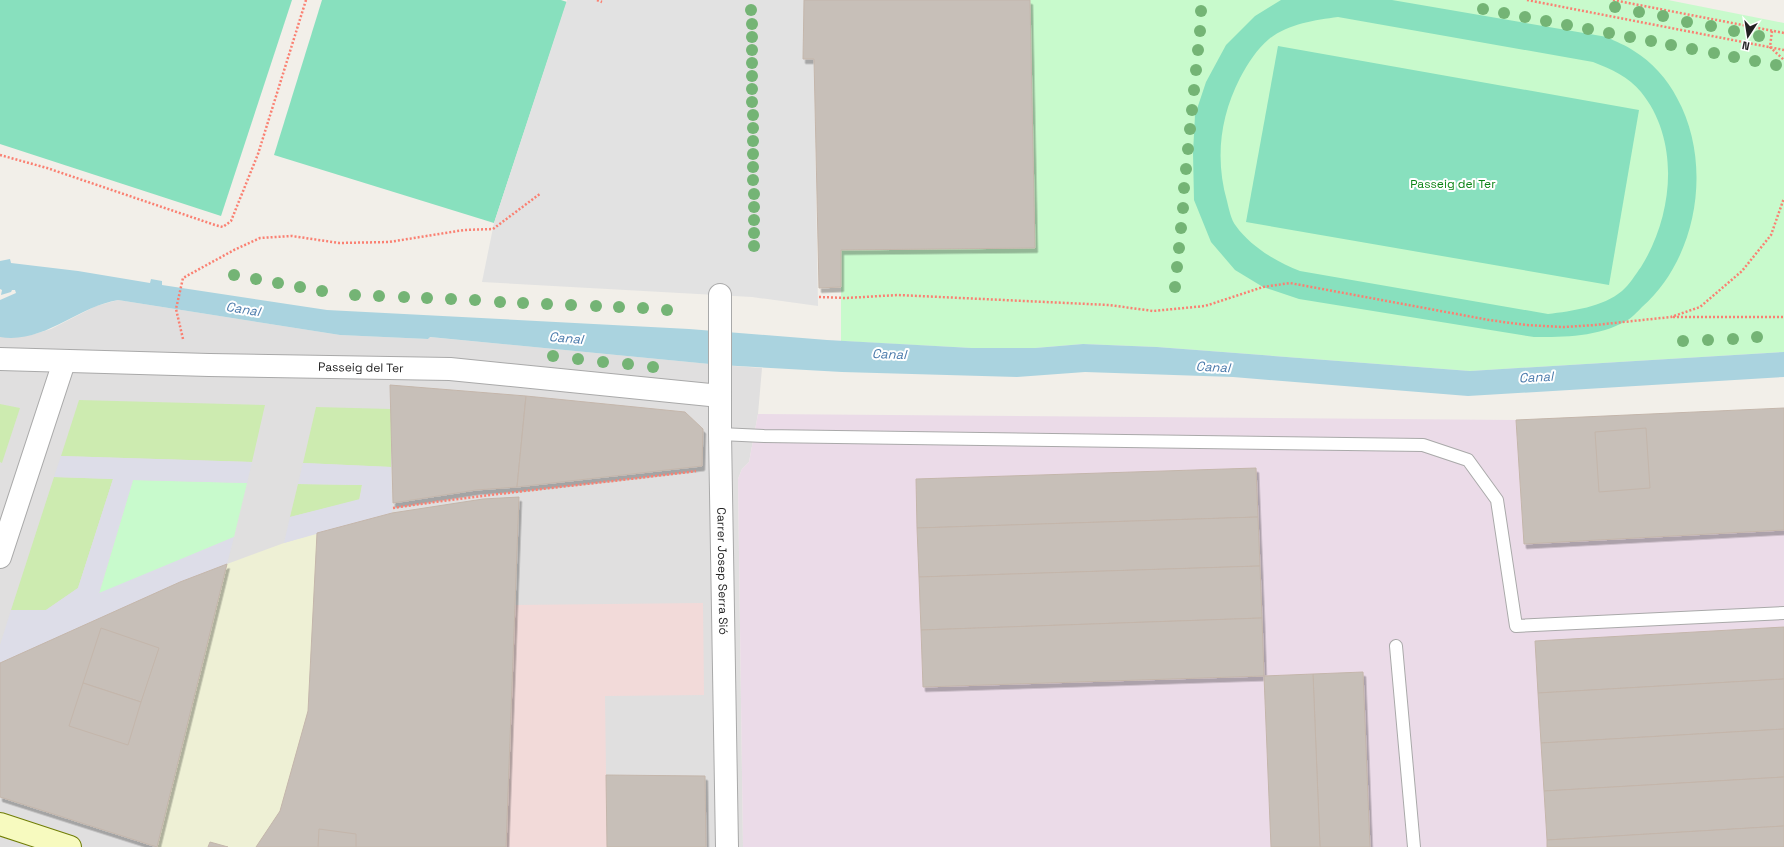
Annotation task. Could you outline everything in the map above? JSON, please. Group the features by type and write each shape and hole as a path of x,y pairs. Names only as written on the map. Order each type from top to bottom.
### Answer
{"street":[{"name":"Carrer Josep Serra Sió","path":"720,295 720,468 727,847"},
{"name":"Passeig del Ter","path":"0,359 64,362 450,369 720,396"},
{"path":"0,557 64,362"},
{"path":"0,824 70,847"}],"lane":[{"path":"720,434 1423,445 1468,460 1497,500 1516,626 1784,613"},
{"path":"1396,646 1414,847"}],"path":[{"path":"0,155 47,168 223,227 231,222 258,154 306,0"},
{"path":"597,0 602,2"},
{"path":"1527,0 1784,50"},
{"path":"1613,0 1784,33"},
{"path":"1770,47 1772,31"},
{"path":"1770,47 1784,60"},
{"path":"176,309 183,278 234,250 260,238 292,236 339,243 389,242 464,230 493,229 541,193"},
{"path":"1671,317 1700,307 1742,271 1771,235 1784,198"},
{"path":"819,297 846,298 898,295 1109,306 1153,311 1204,306 1263,287 1290,283 1489,320 1526,325 1564,327 1587,326 1671,317 1784,317"},
{"path":"392,508 482,495 520,493 720,468"}],"shaded area":[{"path":"567,0 804,0 803,59 814,59 818,306 752,297 482,282 494,223"},
{"path":"118,300 340,335 428,339 429,337 762,368 758,414 749,462 742,469 738,479 743,847 0,847 0,337 31,335 51,329 96,306"},
{"path":"758,414 1516,420 1524,544 1784,530 1784,847 743,847 738,479 742,469 749,462"},
{"path":"61,456 252,462 247,483 133,480 99,593 234,537 227,564 180,582 0,663 0,645 11,610 46,610 78,588 113,479 54,477"},
{"path":"303,463 391,467 392,513 284,543 290,517 360,499 362,485 298,484"},
{"path":"703,603 704,695 605,696 607,847 506,847 515,605"}],"green space":[{"path":"0,0 292,0 221,216 0,144"},
{"path":"322,0 561,0 567,2 494,223 274,155"},
{"name":"Passeig del Ter","path":"1030,0 1668,0 1784,23 1784,352 1470,371 1157,347 1083,344 1035,348 972,348 841,341 841,250 1035,248"},
{"path":"1281,0 1392,0 1607,37 1640,55 1664,78 1673,91 1688,124 1695,151 1697,180 1694,208 1687,236 1676,263 1661,287 1628,320 1615,326 1581,335 1534,337 1299,299 1263,287 1235,270 1211,242 1194,200 1193,153 1195,115 1206,82 1226,45 1255,16","holes":["1338,17 1593,62 1613,71 1631,82 1641,92 1654,111 1662,133 1667,155 1668,179 1666,202 1660,225 1652,247 1641,267 1622,291 1597,305 1577,310 1548,314 1300,271 1265,253 1249,241 1233,221 1229,211 1221,170 1222,138 1228,108 1240,78 1253,57 1269,39 1293,26 1311,21"]},
{"path":"1278,46 1639,110 1609,285 1246,222"},
{"path":"79,400 265,405 252,462 61,456"},
{"path":"0,404 20,408 2,463 0,462"},
{"path":"316,407 391,409 391,467 303,463"},
{"path":"54,477 113,479 78,588 46,610 11,610"},
{"path":"133,480 247,483 234,537 99,594"},
{"path":"298,484 362,485 359,500 290,517"},
{"path":"317,533 308,711 280,811 256,847 157,847 227,564 284,543"}],"water":[{"name":"Canal","path":"10,259 11,263 78,271 150,283 151,279 162,281 162,285 327,310 689,329 827,340 972,348 1035,348 1083,344 1157,347 1470,371 1784,352 1784,377 1468,396 1233,377 1085,372 1017,377 842,372 720,365 430,337 428,339 340,335 118,300 88,310 60,324 31,335 16,338 0,337 0,300 16,293 15,290 12,290 11,292 1,295 0,261"}],"building":[{"path":"804,0 1030,0 1035,248 841,250 841,287 819,288 814,59 803,59"},
{"path":"390,385 526,396 517,487 476,490 393,503"},
{"path":"526,396 685,412 703,429 702,466 517,487"},
{"path":"1784,408 1784,530 1524,544 1516,420"},
{"path":"1646,428 1650,488 1599,492 1595,432"},
{"path":"1256,468 1258,517 917,528 916,479"},
{"path":"519,497 506,847 256,847 280,811 308,711 317,533 392,513 483,499"},
{"path":"1258,517 1260,566 919,577 917,528"},
{"path":"227,564 157,847 0,797 0,663 180,582"},
{"path":"1260,566 1262,618 921,630 919,577"},
{"path":"1262,618 1264,676 923,687 921,630"},
{"path":"1784,627 1784,679 1538,693 1535,641"},
{"path":"101,628 159,648 141,702 83,683"},
{"path":"1363,672 1370,847 1320,847 1313,674"},
{"path":"1313,674 1320,847 1271,847 1264,676"},
{"path":"1784,679 1784,729 1541,743 1538,693"},
{"path":"83,683 141,702 128,745 69,726"},
{"path":"1784,729 1784,777 1544,791 1541,743"},
{"path":"606,775 705,776 706,847 607,847"},
{"path":"1784,777 1784,826 1547,840 1544,791"},
{"path":"1784,826 1784,847 1547,847 1547,840"},
{"path":"319,829 356,834 356,847 318,847"},
{"path":"210,842 228,847 208,847"}]}
